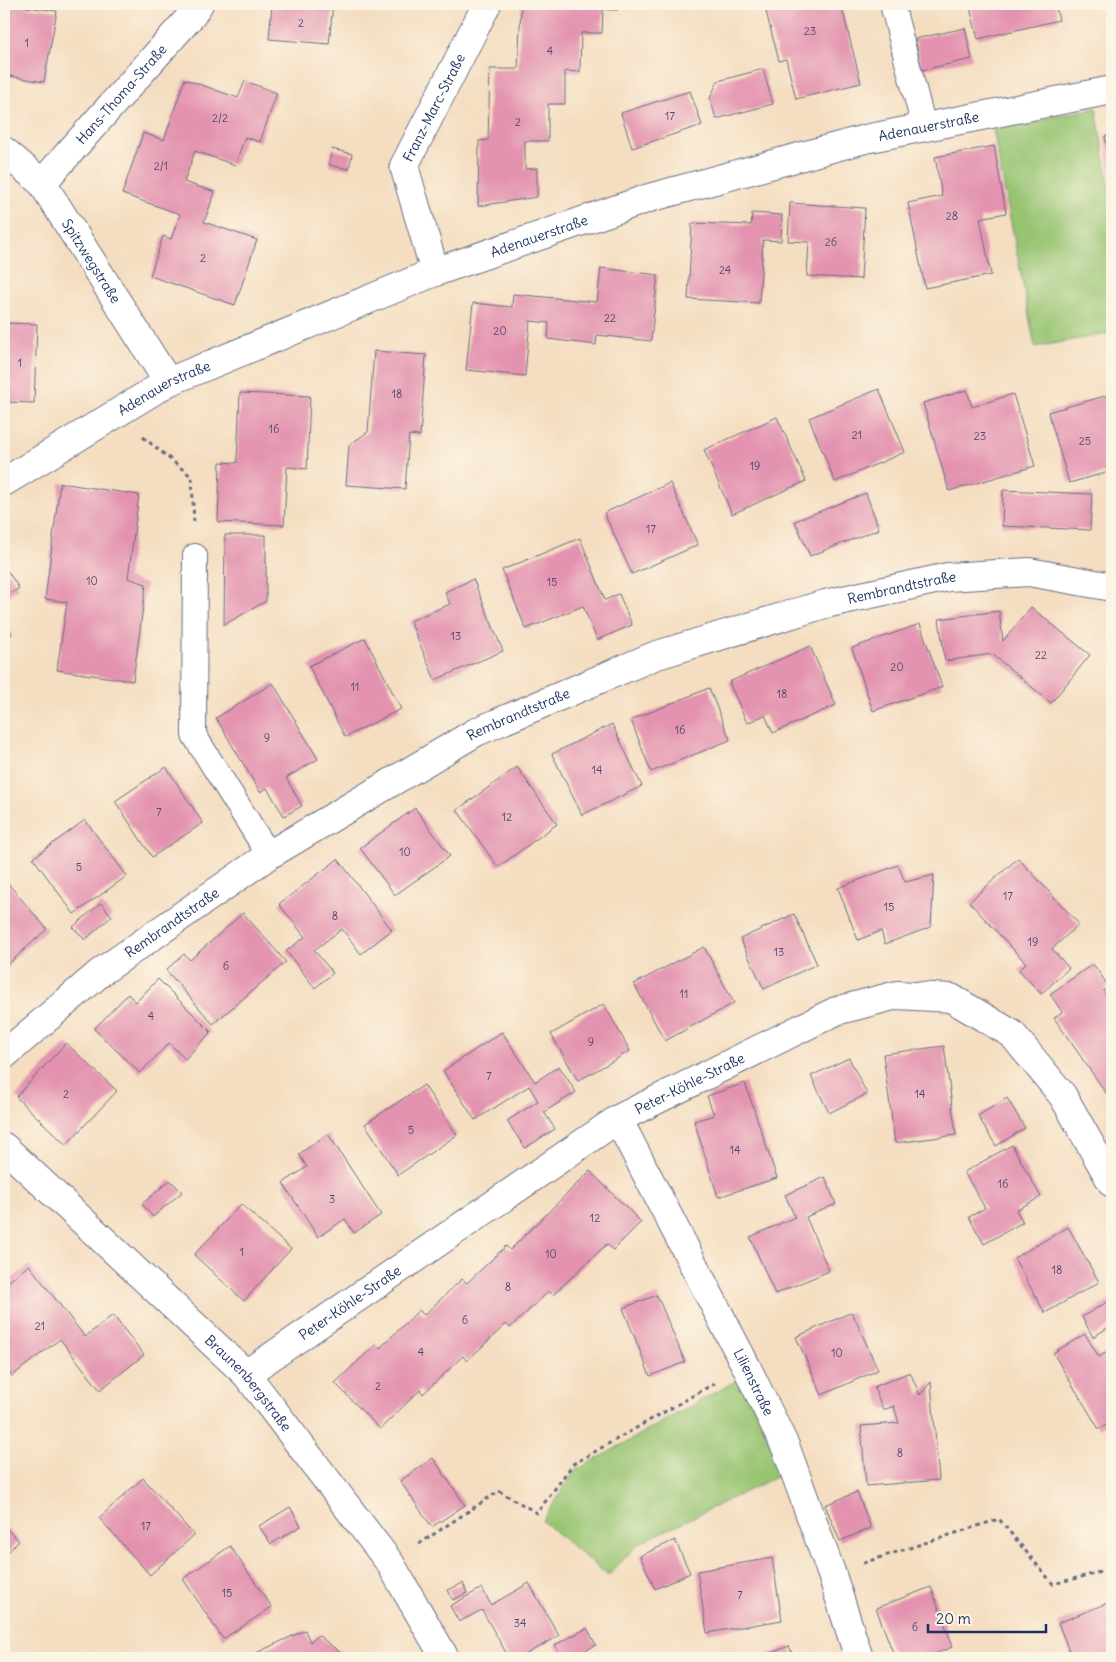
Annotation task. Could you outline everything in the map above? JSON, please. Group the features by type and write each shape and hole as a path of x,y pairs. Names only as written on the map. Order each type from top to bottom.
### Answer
{"street":[{"name":"Hans-Thoma-Straße","path":"42,184 192,15 199,4"},
{"name":"Franz-Marc-Straße","path":"434,272 404,166 487,4"},
{"name":"Adenauerstraße","path":"4,482 168,382 434,272 649,198 865,139 1112,90"},
{"name":"Spitzwegstraße","path":"4,151 42,184 168,382"},
{"name":"Rembrandtstraße","path":"4,1055 100,972 269,855 476,732 654,656 825,604 948,577 1029,572 1112,587"},
{"name":"Peter-Köhle-Straße","path":"246,1374 618,1119 836,1011 897,996 951,998 1012,1034 1063,1096 1112,1183"},
{"name":"Lilienstraße","path":"618,1119 746,1366 786,1448 831,1572 859,1658"},
{"name":"Braunenbergstraße","path":"4,1147 246,1374 390,1563 445,1658"}],"lane":[{"path":"892,4 924,127"},
{"path":"195,556 194,735 269,855"}],"path":[{"path":"115,414 192,477 195,556"},
{"path":"390,1563 499,1491 537,1513 573,1464 746,1366"},
{"path":"831,1572 1000,1519 1053,1584 1112,1569"}],"green space":[{"path":"1096,108 1112,202 1112,333 1035,347 993,129"},
{"path":"741,1378 784,1473 638,1544 608,1576 542,1521 575,1471"}],"building":[{"path":"4,4 57,11 44,82 4,75"},
{"path":"272,4 333,4 329,44 269,39"},
{"path":"335,4 356,4 355,7"},
{"path":"552,4 618,4 618,10 603,9 602,33 581,33 580,72 565,71 565,104 548,104 548,141 525,141 525,169 537,168 537,197 478,206 479,141 488,140 490,69 518,69 521,6 552,7"},
{"path":"764,4 841,4 861,83 796,99 786,59 779,61"},
{"path":"969,4 1055,4 1059,20 978,39"},
{"path":"965,28 972,59 922,70 915,39"},
{"path":"763,69 773,104 716,119 710,98 718,81"},
{"path":"185,79 238,98 245,81 277,93 260,142 245,137 235,165 195,151 184,182 215,192 204,222 257,240 235,305 150,276 163,236 171,239 180,214 122,194 143,133 164,140"},
{"path":"690,91 702,125 632,148 621,113"},
{"path":"1112,135 1112,177 1111,178 1105,136"},
{"path":"994,146 1006,213 980,218 991,275 925,288 908,203 942,196 935,157"},
{"path":"332,149 352,154 349,169 329,165"},
{"path":"790,203 865,208 861,279 807,276 809,242 788,241"},
{"path":"752,213 782,215 781,241 763,240 759,303 688,299 692,223 751,225"},
{"path":"601,268 658,275 651,341 597,335 596,345 548,339 549,323 530,321 525,376 466,370 473,303 512,307 513,294 597,302"},
{"path":"4,323 37,324 34,403 4,402"},
{"path":"374,351 426,355 420,436 409,435 405,489 346,485 349,445 368,432"},
{"path":"879,389 905,452 835,482 809,418"},
{"path":"967,390 972,407 1013,394 1035,466 949,491 923,403"},
{"path":"240,393 310,396 307,469 287,467 284,525 218,522 220,462 237,463"},
{"path":"1112,394 1112,471 1069,483 1048,412"},
{"path":"777,417 806,481 732,514 704,450"},
{"path":"60,483 139,495 128,578 146,584 133,681 57,670 67,602 45,599"},
{"path":"670,483 698,545 632,574 604,513"},
{"path":"1003,490 1092,494 1090,530 1002,526"},
{"path":"866,493 879,529 810,556 795,521"},
{"path":"225,535 266,535 266,601 224,625"},
{"path":"580,538 605,600 619,594 632,625 597,640 583,606 526,629 502,570"},
{"path":"4,566 19,588 4,598"},
{"path":"473,579 503,651 435,680 410,621 450,604 445,592"},
{"path":"1031,607 1090,655 1051,703 992,654 945,661 939,619 999,611 1003,641"},
{"path":"4,622 12,634 4,639"},
{"path":"920,624 942,687 873,711 852,648"},
{"path":"365,638 401,709 345,737 309,666"},
{"path":"810,646 836,705 773,733 765,715 747,723 729,682"},
{"path":"273,683 318,759 286,778 302,806 284,816 267,788 260,792 216,718"},
{"path":"709,688 730,740 651,772 631,720"},
{"path":"612,724 642,786 582,815 552,754"},
{"path":"166,767 203,823 152,857 115,801"},
{"path":"517,767 557,824 498,867 457,810"},
{"path":"415,808 450,856 395,895 360,848"},
{"path":"85,820 127,876 74,914 33,858"},
{"path":"1018,858 1079,924 1052,949 1069,968 1041,994 1019,970 1026,963 969,902"},
{"path":"338,859 392,930 361,954 342,929 314,950 333,973 315,988 286,951 305,937 279,904"},
{"path":"898,865 905,882 934,875 931,927 885,944 881,931 858,940 838,888"},
{"path":"4,879 47,929 4,968"},
{"path":"101,903 112,916 85,940 73,927"},
{"path":"243,913 286,962 213,1024 166,970 184,954 190,960"},
{"path":"794,914 817,964 764,989 740,939"},
{"path":"704,947 734,1003 665,1041 634,984"},
{"path":"1093,964 1109,987 1103,991 1112,1004 1112,1089 1106,1093 1054,1018 1062,1012 1050,994"},
{"path":"158,979 211,1032 185,1059 169,1043 140,1073 94,1029 128,994 136,1002"},
{"path":"604,1004 630,1051 578,1081 551,1034"},
{"path":"502,1032 535,1082 559,1066 576,1092 544,1112 555,1129 525,1148 507,1121 538,1101 529,1086 475,1120 443,1071"},
{"path":"66,1043 117,1091 66,1145 16,1097"},
{"path":"944,1046 956,1135 895,1143 883,1054"},
{"path":"849,1058 867,1094 829,1113 811,1076"},
{"path":"745,1083 777,1178 718,1197 694,1121 714,1115 707,1096"},
{"path":"424,1085 457,1135 398,1175 365,1124"},
{"path":"1007,1098 1025,1128 996,1146 978,1116"},
{"path":"328,1134 381,1215 354,1233 345,1219 318,1237 283,1183 307,1167 299,1154"},
{"path":"1012,1145 1041,1197 1016,1210 1023,1222 984,1244 969,1217 985,1208 964,1172"},
{"path":"590,1171 641,1222 613,1250 607,1244 553,1295 549,1291 510,1328 506,1324 467,1361 463,1356 423,1394 420,1390 380,1429 335,1383 376,1344 380,1348 419,1310 424,1315 462,1279 467,1283 506,1246 510,1250"},
{"path":"825,1177 836,1204 806,1217 829,1271 775,1294 750,1237 795,1217 785,1195"},
{"path":"170,1180 182,1192 153,1217 142,1204"},
{"path":"241,1204 291,1249 244,1301 194,1255"},
{"path":"1068,1227 1099,1282 1045,1313 1014,1258"},
{"path":"29,1265 85,1337 113,1315 144,1355 100,1390 60,1339 12,1376 4,1365 4,1276 8,1282"},
{"path":"657,1295 685,1362 650,1376 623,1308"},
{"path":"1112,1299 1112,1325 1093,1337 1082,1317"},
{"path":"852,1312 878,1370 822,1395 796,1337"},
{"path":"1085,1334 1099,1357 1112,1349 1112,1422 1099,1429 1053,1353"},
{"path":"910,1372 920,1395 931,1382 939,1480 866,1486 861,1426 899,1423 894,1406 883,1410 874,1387"},
{"path":"433,1458 465,1505 432,1527 400,1481"},
{"path":"143,1478 194,1535 150,1575 99,1518"},
{"path":"857,1492 871,1528 840,1541 825,1505"},
{"path":"290,1507 301,1526 271,1544 259,1526"},
{"path":"4,1526 19,1541 4,1556"},
{"path":"675,1540 690,1573 655,1589 640,1556"},
{"path":"230,1546 272,1607 223,1639 183,1579"},
{"path":"772,1558 782,1620 707,1633 697,1571"},
{"path":"463,1583 467,1593 453,1600 448,1590"},
{"path":"529,1583 559,1636 519,1658 509,1658 482,1610 459,1622 450,1606 482,1588 491,1605"},
{"path":"931,1587 953,1647 924,1658 895,1658 876,1608"},
{"path":"1110,1602 1112,1607 1112,1658 1072,1658 1058,1623"},
{"path":"587,1628 596,1645 578,1654 580,1658 562,1658 555,1645"},
{"path":"305,1630 310,1642 318,1635 347,1658 254,1658 252,1655"},
{"path":"789,1646 794,1658 758,1658"}]}
